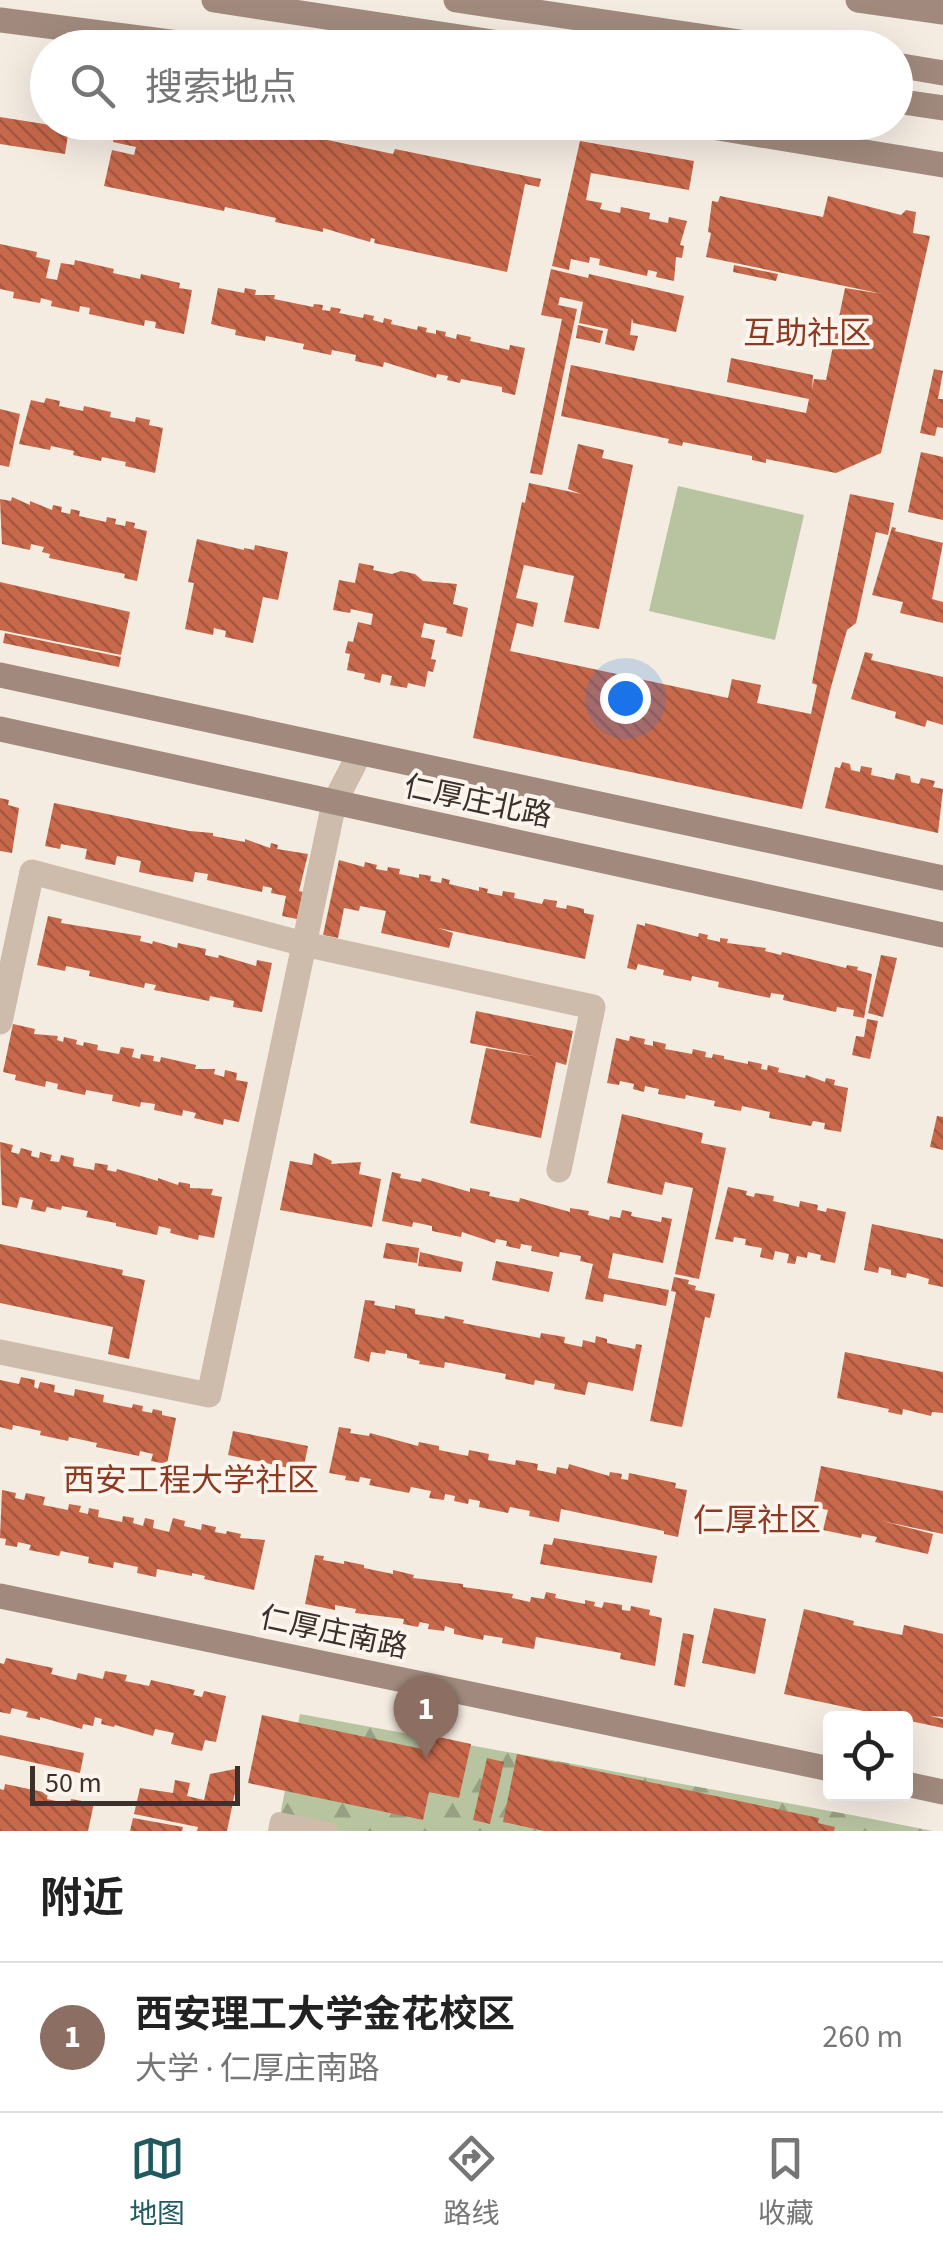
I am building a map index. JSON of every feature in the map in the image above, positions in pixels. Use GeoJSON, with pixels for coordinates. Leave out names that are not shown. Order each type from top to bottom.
{"type":"FeatureCollection","features":[{"type":"Feature","properties":{"kind":"street"},"geometry":{"type":"LineString","coordinates":[[214,0],[413,30]]}},
{"type":"Feature","properties":{"kind":"street"},"geometry":{"type":"LineString","coordinates":[[456,0],[658,30]]}},
{"type":"Feature","properties":{"kind":"street"},"geometry":{"type":"LineString","coordinates":[[858,0],[943,12]]}},
{"type":"Feature","properties":{"kind":"street"},"geometry":{"type":"LineString","coordinates":[[0,20],[78,30]]}},
{"type":"Feature","properties":{"kind":"street"},"geometry":{"type":"LineString","coordinates":[[913,69],[943,73]]}},
{"type":"Feature","properties":{"kind":"street"},"geometry":{"type":"LineString","coordinates":[[913,104],[943,108]]}},
{"type":"Feature","properties":{"kind":"street"},"geometry":{"type":"LineString","coordinates":[[791,140],[943,165]]}},
{"type":"Feature","properties":{"kind":"street","name":"仁厚庄北路"},"geometry":{"type":"LineString","coordinates":[[0,675],[943,878]]}},
{"type":"Feature","properties":{"kind":"street","name":"仁厚庄北路"},"geometry":{"type":"LineString","coordinates":[[0,729],[943,935]]}},
{"type":"Feature","properties":{"kind":"street"},"geometry":{"type":"LineString","coordinates":[[0,1352],[209,1395],[334,803],[360,753]]}},
{"type":"Feature","properties":{"kind":"street"},"geometry":{"type":"LineString","coordinates":[[0,1022],[32,872],[304,944],[592,1007],[559,1170]]}},
{"type":"Feature","properties":{"kind":"street","name":"仁厚庄南路"},"geometry":{"type":"LineString","coordinates":[[0,1596],[823,1768]]}},
{"type":"Feature","properties":{"kind":"street"},"geometry":{"type":"LineString","coordinates":[[913,1786],[943,1792]]}},
{"type":"Feature","properties":{"kind":"lane"},"geometry":{"type":"LineString","coordinates":[[278,1831],[280,1820],[329,1831]]}},
{"type":"Feature","properties":{"kind":"green space"},"geometry":{"type":"Polygon","coordinates":[[[678,486],[804,515],[775,640],[649,611],[678,486]]]}},
{"type":"Feature","properties":{"kind":"green space"},"geometry":{"type":"Polygon","coordinates":[[[300,1714],[857,1816],[933,1831],[277,1831],[300,1714]]]}},
{"type":"Feature","properties":{"kind":"building"},"geometry":{"type":"Polygon","coordinates":[[[0,117],[30,122],[30,140],[67,140],[65,154],[0,144],[0,117]]]}},
{"type":"Feature","properties":{"kind":"building"},"geometry":{"type":"Polygon","coordinates":[[[328,140],[393,154],[395,149],[541,179],[539,187],[525,184],[507,272],[374,243],[371,238],[370,242],[225,207],[224,211],[104,186],[112,150],[134,155],[136,147],[113,142],[328,140]]]}},
{"type":"Feature","properties":{"kind":"building"},"geometry":{"type":"Polygon","coordinates":[[[580,141],[694,161],[689,190],[591,173],[586,200],[602,203],[600,209],[620,213],[621,207],[650,213],[649,219],[668,223],[669,217],[687,221],[680,245],[684,246],[682,258],[676,257],[674,281],[656,277],[657,272],[648,270],[647,276],[599,265],[600,259],[590,257],[589,263],[571,259],[569,270],[552,266],[580,141]]]}},
{"type":"Feature","properties":{"kind":"building"},"geometry":{"type":"Polygon","coordinates":[[[720,196],[823,217],[828,196],[901,215],[906,210],[916,212],[913,233],[930,236],[881,453],[836,473],[766,459],[766,463],[752,460],[752,456],[683,442],[682,446],[668,443],[669,439],[561,416],[571,365],[806,413],[809,399],[727,382],[731,358],[813,375],[812,389],[814,379],[826,380],[845,288],[883,294],[706,257],[712,201],[718,202],[720,196]]]}},
{"type":"Feature","properties":{"kind":"building"},"geometry":{"type":"Polygon","coordinates":[[[0,244],[37,252],[36,257],[50,260],[46,278],[57,280],[61,263],[74,265],[75,260],[140,279],[141,274],[180,283],[179,288],[192,290],[184,334],[155,328],[156,322],[145,320],[144,326],[89,314],[90,308],[80,306],[79,312],[51,306],[52,301],[41,298],[40,303],[13,298],[14,292],[0,289],[0,244]]]}},
{"type":"Feature","properties":{"kind":"building"},"geometry":{"type":"Polygon","coordinates":[[[734,265],[778,274],[776,281],[733,272],[734,265]]]}},
{"type":"Feature","properties":{"kind":"building"},"geometry":{"type":"Polygon","coordinates":[[[551,269],[684,296],[676,332],[633,323],[632,318],[630,335],[638,336],[634,351],[605,344],[608,329],[579,323],[583,302],[560,297],[558,305],[577,309],[542,475],[530,473],[562,319],[541,315],[551,269]]]}},
{"type":"Feature","properties":{"kind":"building"},"geometry":{"type":"Polygon","coordinates":[[[218,288],[244,293],[245,288],[256,290],[255,295],[275,295],[274,299],[313,307],[323,305],[322,310],[330,311],[331,307],[341,309],[339,313],[363,318],[364,314],[374,316],[373,320],[383,323],[384,318],[392,320],[391,324],[417,330],[418,326],[427,328],[426,332],[446,332],[445,336],[456,339],[457,334],[509,350],[510,345],[525,348],[515,395],[502,392],[502,387],[461,379],[460,383],[437,374],[436,378],[384,362],[383,367],[355,361],[356,355],[332,350],[331,355],[266,336],[265,341],[235,335],[236,330],[211,324],[218,288]]]}},
{"type":"Feature","properties":{"kind":"building"},"geometry":{"type":"Polygon","coordinates":[[[578,325],[603,331],[600,343],[576,338],[578,325]]]}},
{"type":"Feature","properties":{"kind":"building"},"geometry":{"type":"Polygon","coordinates":[[[934,369],[943,371],[938,399],[943,399],[943,428],[937,427],[935,436],[920,433],[934,369]]]}},
{"type":"Feature","properties":{"kind":"building"},"geometry":{"type":"Polygon","coordinates":[[[46,398],[60,401],[59,406],[111,412],[110,417],[135,422],[136,417],[150,420],[149,425],[163,428],[155,473],[125,466],[126,462],[102,457],[101,461],[51,446],[50,450],[19,444],[31,400],[44,403],[46,398]]]}},
{"type":"Feature","properties":{"kind":"building"},"geometry":{"type":"Polygon","coordinates":[[[0,409],[20,414],[9,467],[0,465],[0,409]]]}},
{"type":"Feature","properties":{"kind":"building"},"geometry":{"type":"Polygon","coordinates":[[[578,444],[604,450],[602,458],[633,465],[599,629],[564,622],[574,576],[524,565],[516,598],[538,603],[533,627],[517,623],[510,651],[728,698],[732,679],[761,685],[757,703],[811,714],[817,685],[812,683],[850,494],[894,503],[888,535],[876,532],[856,623],[847,630],[802,809],[473,738],[522,502],[525,503],[529,483],[581,494],[568,489],[578,444]]]}},
{"type":"Feature","properties":{"kind":"building"},"geometry":{"type":"Polygon","coordinates":[[[921,452],[943,457],[943,520],[908,512],[921,452]]]}},
{"type":"Feature","properties":{"kind":"building"},"geometry":{"type":"Polygon","coordinates":[[[12,497],[52,510],[53,505],[62,507],[61,512],[70,514],[71,509],[80,511],[79,516],[106,522],[107,517],[116,519],[115,524],[135,523],[134,528],[147,531],[137,581],[124,578],[125,574],[49,558],[50,554],[42,552],[44,547],[31,544],[30,550],[2,544],[0,499],[11,501],[12,497]]]}},
{"type":"Feature","properties":{"kind":"building"},"geometry":{"type":"Polygon","coordinates":[[[892,527],[943,543],[932,599],[943,602],[943,623],[900,613],[903,602],[872,595],[892,527]]]}},
{"type":"Feature","properties":{"kind":"building"},"geometry":{"type":"Polygon","coordinates":[[[197,539],[244,550],[254,550],[255,545],[288,552],[278,600],[263,597],[253,643],[225,637],[226,631],[214,628],[213,635],[185,629],[194,583],[188,582],[197,539]]]}},
{"type":"Feature","properties":{"kind":"building"},"geometry":{"type":"Polygon","coordinates":[[[359,563],[392,574],[415,574],[423,581],[457,584],[453,604],[468,608],[462,637],[446,633],[447,628],[424,623],[421,637],[435,640],[431,659],[436,660],[433,672],[428,671],[425,687],[408,683],[407,688],[390,685],[392,676],[382,674],[380,683],[347,670],[348,641],[353,642],[358,622],[371,625],[373,614],[333,610],[339,580],[355,583],[359,563]]]}},
{"type":"Feature","properties":{"kind":"building"},"geometry":{"type":"Polygon","coordinates":[[[0,582],[130,612],[121,655],[0,630],[0,582]]]}},
{"type":"Feature","properties":{"kind":"building"},"geometry":{"type":"Polygon","coordinates":[[[5,633],[121,657],[119,667],[3,643],[5,633]]]}},
{"type":"Feature","properties":{"kind":"building"},"geometry":{"type":"Polygon","coordinates":[[[865,652],[873,654],[871,660],[943,677],[943,725],[927,720],[925,727],[895,718],[896,712],[851,699],[865,652]]]}},
{"type":"Feature","properties":{"kind":"building"},"geometry":{"type":"Polygon","coordinates":[[[842,762],[850,764],[851,770],[860,772],[861,766],[872,768],[871,775],[894,780],[896,773],[910,776],[911,782],[919,784],[921,778],[935,781],[933,787],[943,789],[938,833],[825,808],[835,767],[840,768],[842,762]]]}},
{"type":"Feature","properties":{"kind":"building"},"geometry":{"type":"Polygon","coordinates":[[[0,798],[19,808],[12,853],[0,851],[0,798]]]}},
{"type":"Feature","properties":{"kind":"building"},"geometry":{"type":"Polygon","coordinates":[[[54,803],[245,839],[270,848],[271,843],[278,845],[277,849],[308,854],[297,919],[282,916],[286,896],[271,893],[272,888],[263,886],[262,892],[207,880],[208,874],[195,872],[193,882],[153,875],[139,872],[141,861],[117,856],[115,865],[85,859],[87,849],[61,844],[60,849],[45,846],[54,803]]]}},
{"type":"Feature","properties":{"kind":"building"},"geometry":{"type":"Polygon","coordinates":[[[339,860],[364,867],[365,862],[387,871],[388,867],[400,869],[399,874],[431,876],[430,881],[441,883],[442,878],[450,880],[449,884],[479,891],[479,887],[488,889],[487,893],[502,896],[503,891],[515,893],[514,898],[542,904],[544,899],[557,901],[556,907],[566,909],[567,905],[584,909],[584,913],[594,915],[585,959],[438,928],[453,933],[449,948],[381,933],[386,911],[360,906],[359,911],[344,908],[338,938],[323,935],[339,860]]]}},
{"type":"Feature","properties":{"kind":"building"},"geometry":{"type":"Polygon","coordinates":[[[48,916],[62,919],[61,923],[141,936],[140,941],[152,944],[153,941],[177,948],[178,943],[206,949],[205,955],[256,966],[257,960],[272,963],[262,1012],[233,1007],[234,1001],[210,996],[209,1001],[154,990],[156,985],[145,983],[144,988],[89,976],[90,971],[37,965],[48,916]]]}},
{"type":"Feature","properties":{"kind":"building"},"geometry":{"type":"Polygon","coordinates":[[[637,924],[698,937],[699,933],[708,935],[707,939],[720,942],[720,938],[728,939],[727,943],[766,948],[765,951],[781,955],[782,952],[846,968],[858,967],[857,970],[872,974],[864,1018],[853,1016],[854,1010],[837,1007],[836,1012],[783,1000],[784,995],[771,993],[770,998],[718,987],[719,982],[663,975],[664,970],[638,964],[636,970],[627,968],[637,924]]]}},
{"type":"Feature","properties":{"kind":"building"},"geometry":{"type":"Polygon","coordinates":[[[881,955],[897,958],[883,1017],[868,1013],[881,955]]]}},
{"type":"Feature","properties":{"kind":"building"},"geometry":{"type":"Polygon","coordinates":[[[476,1011],[573,1031],[566,1065],[556,1062],[541,1138],[470,1123],[486,1048],[538,1057],[470,1043],[476,1011]]]}},
{"type":"Feature","properties":{"kind":"building"},"geometry":{"type":"Polygon","coordinates":[[[867,1019],[878,1021],[870,1059],[852,1055],[856,1036],[864,1037],[867,1019]]]}},
{"type":"Feature","properties":{"kind":"building"},"geometry":{"type":"Polygon","coordinates":[[[13,1024],[35,1029],[34,1034],[58,1036],[57,1040],[63,1042],[64,1037],[83,1046],[84,1042],[98,1045],[97,1050],[119,1054],[121,1047],[134,1049],[132,1057],[140,1059],[141,1054],[154,1056],[153,1061],[160,1062],[161,1057],[196,1065],[195,1069],[215,1069],[214,1074],[224,1077],[225,1070],[237,1073],[236,1080],[248,1082],[239,1122],[224,1119],[223,1125],[194,1118],[196,1113],[183,1110],[182,1116],[154,1110],[155,1104],[141,1102],[140,1107],[112,1101],[113,1095],[86,1090],[85,1095],[57,1089],[58,1084],[46,1081],[45,1087],[15,1080],[16,1075],[3,1072],[13,1024]]]}},
{"type":"Feature","properties":{"kind":"building"},"geometry":{"type":"Polygon","coordinates":[[[630,1036],[645,1039],[644,1044],[653,1046],[653,1041],[666,1044],[665,1049],[692,1054],[693,1049],[706,1052],[705,1057],[712,1058],[713,1054],[762,1064],[761,1069],[767,1070],[768,1065],[779,1068],[778,1072],[825,1082],[826,1078],[835,1080],[834,1085],[848,1088],[841,1132],[824,1129],[825,1123],[813,1121],[811,1126],[769,1118],[770,1112],[742,1106],[741,1111],[686,1095],[685,1099],[658,1094],[659,1089],[645,1086],[644,1092],[633,1089],[634,1084],[607,1083],[616,1038],[629,1041],[630,1036]]]}},
{"type":"Feature","properties":{"kind":"building"},"geometry":{"type":"Polygon","coordinates":[[[622,1114],[703,1133],[701,1143],[726,1148],[699,1279],[675,1274],[693,1188],[665,1182],[662,1195],[607,1183],[622,1114]]]}},
{"type":"Feature","properties":{"kind":"building"},"geometry":{"type":"Polygon","coordinates":[[[937,1116],[943,1117],[943,1150],[930,1147],[937,1116]]]}},
{"type":"Feature","properties":{"kind":"building"},"geometry":{"type":"Polygon","coordinates":[[[0,1142],[13,1145],[11,1152],[19,1154],[21,1148],[39,1158],[40,1152],[52,1155],[50,1161],[59,1162],[61,1155],[74,1158],[73,1166],[94,1170],[95,1163],[108,1165],[107,1170],[190,1184],[190,1188],[213,1189],[211,1195],[222,1197],[214,1238],[199,1235],[198,1240],[159,1226],[157,1235],[86,1217],[88,1211],[62,1206],[61,1210],[47,1207],[45,1212],[31,1209],[33,1200],[20,1197],[17,1208],[2,1205],[0,1142]]]}},
{"type":"Feature","properties":{"kind":"building"},"geometry":{"type":"Polygon","coordinates":[[[314,1153],[332,1161],[331,1164],[361,1162],[359,1174],[381,1179],[372,1227],[280,1210],[290,1161],[312,1165],[314,1153]]]}},
{"type":"Feature","properties":{"kind":"building"},"geometry":{"type":"Polygon","coordinates":[[[392,1172],[401,1174],[400,1178],[421,1182],[422,1178],[519,1202],[520,1198],[570,1212],[570,1208],[589,1211],[588,1215],[609,1220],[610,1216],[620,1218],[622,1210],[632,1212],[631,1216],[661,1222],[662,1217],[672,1219],[663,1263],[613,1253],[608,1278],[669,1290],[666,1306],[604,1294],[603,1302],[585,1299],[593,1264],[580,1261],[581,1256],[560,1252],[559,1257],[531,1251],[532,1246],[521,1244],[520,1249],[506,1246],[507,1241],[496,1239],[495,1243],[462,1232],[461,1237],[413,1222],[412,1227],[382,1221],[392,1172]]]}},
{"type":"Feature","properties":{"kind":"building"},"geometry":{"type":"Polygon","coordinates":[[[728,1187],[747,1191],[746,1195],[754,1197],[755,1193],[774,1196],[773,1201],[799,1207],[800,1201],[818,1205],[817,1210],[846,1212],[835,1263],[808,1252],[807,1258],[797,1256],[795,1264],[787,1263],[789,1254],[775,1251],[773,1260],[760,1257],[762,1248],[745,1245],[746,1239],[715,1239],[728,1187]]]}},
{"type":"Feature","properties":{"kind":"building"},"geometry":{"type":"Polygon","coordinates":[[[872,1224],[943,1239],[943,1287],[907,1273],[906,1278],[879,1267],[878,1273],[864,1270],[872,1224]]]}},
{"type":"Feature","properties":{"kind":"building"},"geometry":{"type":"Polygon","coordinates":[[[386,1243],[419,1248],[417,1263],[383,1258],[386,1243]]]}},
{"type":"Feature","properties":{"kind":"building"},"geometry":{"type":"Polygon","coordinates":[[[0,1244],[123,1270],[122,1275],[145,1280],[129,1359],[108,1354],[113,1327],[0,1303],[0,1244]]]}},
{"type":"Feature","properties":{"kind":"building"},"geometry":{"type":"Polygon","coordinates":[[[420,1252],[463,1262],[461,1272],[418,1266],[420,1252]]]}},
{"type":"Feature","properties":{"kind":"building"},"geometry":{"type":"Polygon","coordinates":[[[496,1261],[553,1272],[549,1292],[492,1280],[496,1261]]]}},
{"type":"Feature","properties":{"kind":"building"},"geometry":{"type":"Polygon","coordinates":[[[674,1277],[689,1280],[695,1290],[715,1294],[710,1318],[705,1317],[682,1427],[650,1421],[676,1292],[671,1291],[674,1277]]]}},
{"type":"Feature","properties":{"kind":"building"},"geometry":{"type":"Polygon","coordinates":[[[365,1300],[395,1309],[395,1305],[415,1309],[415,1314],[444,1319],[445,1316],[540,1338],[541,1333],[565,1337],[564,1343],[582,1347],[583,1340],[595,1343],[596,1336],[607,1339],[607,1343],[635,1349],[636,1344],[642,1345],[633,1391],[588,1382],[585,1395],[554,1389],[555,1384],[535,1380],[534,1385],[505,1379],[506,1374],[445,1362],[444,1368],[419,1364],[420,1361],[407,1358],[407,1354],[386,1350],[385,1354],[371,1352],[369,1362],[354,1358],[365,1300]]]}},
{"type":"Feature","properties":{"kind":"building"},"geometry":{"type":"Polygon","coordinates":[[[845,1352],[943,1372],[943,1413],[932,1412],[931,1416],[903,1409],[902,1415],[837,1398],[845,1352]]]}},
{"type":"Feature","properties":{"kind":"building"},"geometry":{"type":"Polygon","coordinates":[[[21,1377],[35,1380],[34,1387],[38,1389],[40,1382],[55,1385],[54,1392],[74,1396],[75,1389],[104,1395],[103,1402],[132,1408],[133,1404],[143,1406],[142,1411],[152,1413],[153,1409],[176,1418],[167,1464],[151,1461],[153,1454],[140,1451],[139,1456],[69,1437],[68,1441],[40,1435],[41,1431],[13,1425],[12,1430],[0,1427],[0,1380],[19,1384],[21,1377]]]}},
{"type":"Feature","properties":{"kind":"building"},"geometry":{"type":"Polygon","coordinates":[[[339,1427],[351,1429],[350,1433],[370,1433],[418,1446],[419,1442],[468,1456],[469,1450],[489,1454],[488,1460],[538,1464],[537,1470],[556,1474],[557,1467],[568,1469],[569,1464],[609,1476],[610,1472],[622,1474],[621,1479],[628,1480],[629,1473],[676,1483],[675,1488],[687,1490],[678,1537],[561,1509],[559,1522],[529,1516],[530,1511],[510,1507],[508,1513],[479,1507],[480,1501],[454,1501],[455,1496],[445,1494],[444,1500],[429,1498],[431,1491],[411,1487],[409,1493],[369,1485],[371,1479],[345,1480],[346,1476],[329,1473],[339,1427]]]}},
{"type":"Feature","properties":{"kind":"building"},"geometry":{"type":"Polygon","coordinates":[[[233,1431],[308,1446],[303,1471],[228,1455],[233,1431]]]}},
{"type":"Feature","properties":{"kind":"building"},"geometry":{"type":"Polygon","coordinates":[[[821,1466],[943,1491],[943,1534],[882,1521],[933,1534],[928,1554],[875,1542],[877,1537],[862,1534],[861,1538],[823,1530],[828,1510],[813,1507],[821,1466]]]}},
{"type":"Feature","properties":{"kind":"building"},"geometry":{"type":"Polygon","coordinates":[[[2,1490],[16,1493],[15,1498],[24,1500],[26,1493],[45,1497],[43,1505],[68,1510],[69,1504],[81,1506],[79,1512],[88,1514],[89,1508],[99,1510],[98,1517],[122,1522],[123,1516],[134,1518],[133,1523],[143,1526],[145,1518],[154,1520],[153,1528],[169,1532],[173,1518],[185,1521],[184,1526],[201,1530],[202,1524],[216,1527],[215,1532],[265,1540],[254,1590],[192,1573],[157,1569],[156,1577],[137,1573],[138,1567],[114,1562],[113,1568],[88,1563],[89,1557],[29,1550],[31,1545],[18,1542],[17,1547],[5,1545],[6,1539],[0,1538],[2,1490]]]}},
{"type":"Feature","properties":{"kind":"building"},"geometry":{"type":"Polygon","coordinates":[[[554,1538],[657,1556],[652,1583],[540,1564],[544,1544],[552,1545],[554,1538]]]}},
{"type":"Feature","properties":{"kind":"building"},"geometry":{"type":"Polygon","coordinates":[[[315,1555],[393,1574],[393,1570],[414,1575],[413,1578],[513,1594],[512,1598],[530,1602],[531,1597],[544,1599],[546,1592],[556,1594],[555,1598],[595,1602],[594,1606],[602,1608],[604,1602],[622,1605],[622,1610],[630,1611],[631,1606],[650,1610],[649,1615],[662,1618],[655,1666],[620,1659],[621,1653],[536,1637],[534,1649],[502,1643],[503,1638],[484,1635],[483,1640],[454,1634],[454,1629],[445,1626],[444,1631],[428,1629],[429,1624],[420,1622],[418,1627],[403,1624],[404,1619],[355,1613],[356,1609],[335,1605],[335,1610],[305,1604],[315,1555]]]}},
{"type":"Feature","properties":{"kind":"building"},"geometry":{"type":"Polygon","coordinates":[[[714,1608],[766,1619],[755,1674],[702,1663],[714,1608]]]}},
{"type":"Feature","properties":{"kind":"building"},"geometry":{"type":"Polygon","coordinates":[[[804,1609],[902,1635],[904,1625],[943,1634],[943,1717],[930,1716],[943,1719],[943,1728],[913,1722],[913,1711],[864,1711],[784,1694],[804,1609]]]}},
{"type":"Feature","properties":{"kind":"building"},"geometry":{"type":"Polygon","coordinates":[[[683,1633],[694,1635],[685,1687],[674,1685],[683,1633]]]}},
{"type":"Feature","properties":{"kind":"building"},"geometry":{"type":"Polygon","coordinates":[[[6,1658],[53,1668],[51,1674],[76,1680],[78,1673],[103,1679],[105,1671],[127,1675],[125,1681],[149,1686],[151,1680],[195,1690],[193,1695],[202,1697],[204,1691],[226,1696],[216,1742],[205,1740],[202,1751],[171,1744],[174,1733],[155,1729],[153,1736],[101,1724],[102,1719],[95,1717],[93,1726],[83,1724],[82,1729],[26,1717],[28,1712],[12,1708],[10,1714],[0,1712],[0,1663],[4,1664],[6,1658]]]}},
{"type":"Feature","properties":{"kind":"building"},"geometry":{"type":"Polygon","coordinates":[[[262,1715],[422,1749],[425,1734],[471,1744],[459,1798],[429,1792],[423,1820],[248,1783],[262,1715]]]}},
{"type":"Feature","properties":{"kind":"building"},"geometry":{"type":"Polygon","coordinates":[[[0,1735],[84,1753],[80,1773],[0,1755],[0,1735]]]}},
{"type":"Feature","properties":{"kind":"building"},"geometry":{"type":"Polygon","coordinates":[[[517,1754],[819,1818],[818,1823],[835,1827],[834,1831],[544,1831],[503,1822],[517,1754]]]}},
{"type":"Feature","properties":{"kind":"building"},"geometry":{"type":"Polygon","coordinates":[[[487,1758],[504,1762],[490,1824],[473,1820],[487,1758]]]}},
{"type":"Feature","properties":{"kind":"building"},"geometry":{"type":"Polygon","coordinates":[[[240,1768],[227,1831],[197,1831],[198,1827],[134,1814],[140,1788],[173,1793],[175,1780],[190,1783],[187,1796],[204,1800],[210,1774],[240,1768]]]}},
{"type":"Feature","properties":{"kind":"building"},"geometry":{"type":"Polygon","coordinates":[[[5,1784],[48,1793],[47,1799],[70,1804],[71,1799],[94,1803],[88,1831],[0,1831],[0,1789],[4,1790],[5,1784]]]}},
{"type":"Feature","properties":{"kind":"building"},"geometry":{"type":"Polygon","coordinates":[[[133,1818],[183,1827],[182,1831],[130,1831],[133,1818]]]}},
{"type":"Feature","properties":{"kind":"place","name":"西安理工大学金花校区"},"geometry":{"type":"Point","coordinates":[426,1758]}},
{"type":"Feature","properties":{"kind":"district","name":"互助社区"},"geometry":{"type":"Point","coordinates":[807,333]}},
{"type":"Feature","properties":{"kind":"district","name":"西安工程大学社区"},"geometry":{"type":"Point","coordinates":[191,1480]}},
{"type":"Feature","properties":{"kind":"district","name":"仁厚社区"},"geometry":{"type":"Point","coordinates":[757,1520]}}]}
